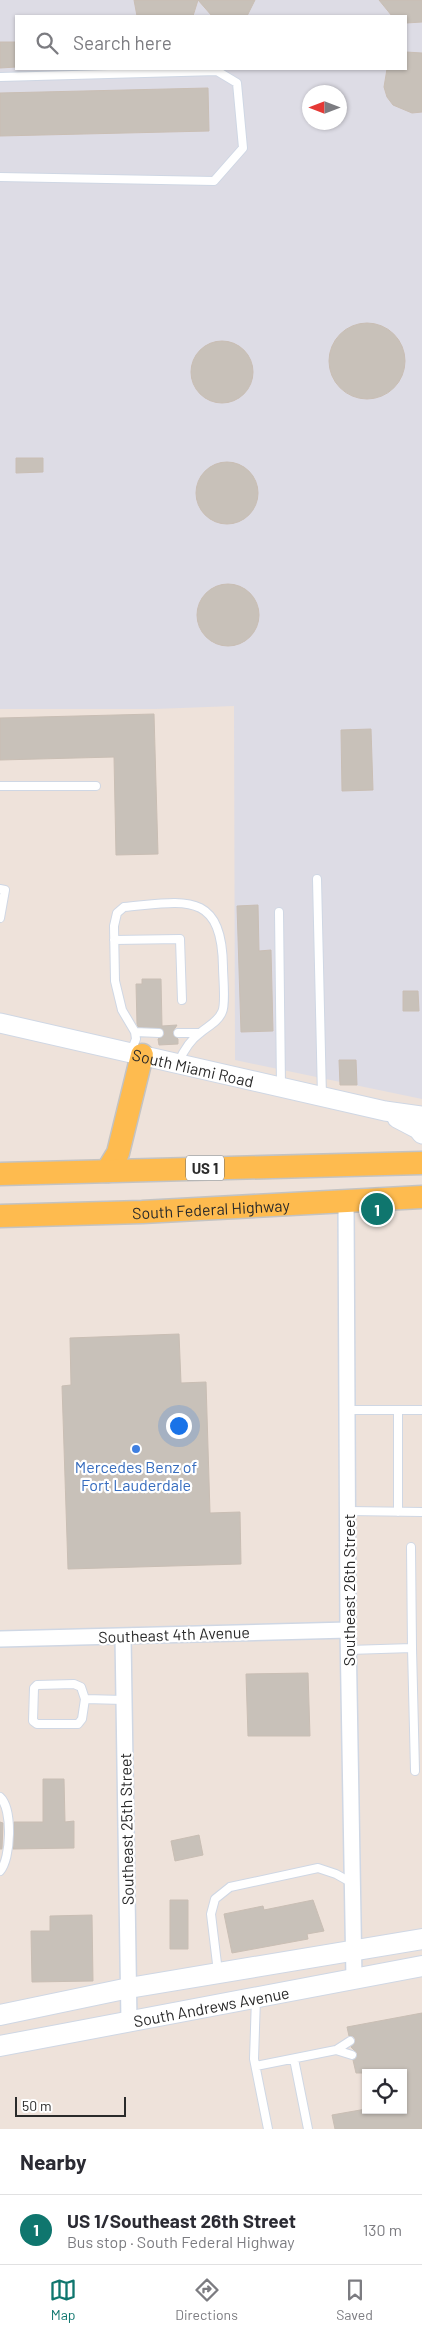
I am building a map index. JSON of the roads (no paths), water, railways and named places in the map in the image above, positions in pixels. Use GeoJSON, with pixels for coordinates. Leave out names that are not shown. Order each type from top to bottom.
{"type":"FeatureCollection","features":[{"type":"Feature","properties":{"kind":"main road"},"geometry":{"type":"LineString","coordinates":[[107,1171],[118,1153],[136,1053]]}},
{"type":"Feature","properties":{"kind":"main road"},"geometry":{"type":"LineString","coordinates":[[346,1200],[357,1188],[419,1160]]}},
{"type":"Feature","properties":{"kind":"main road","name":"US 1"},"geometry":{"type":"LineString","coordinates":[[0,1174],[419,1160]]}},
{"type":"Feature","properties":{"kind":"main road","name":"South Federal Highway"},"geometry":{"type":"LineString","coordinates":[[0,1216],[151,1211],[422,1197]]}},
{"type":"Feature","properties":{"kind":"main road","name":"South Andrews Avenue"},"geometry":{"type":"LineString","coordinates":[[0,2015],[129,1988],[354,1952],[422,1939]]}},
{"type":"Feature","properties":{"kind":"main road","name":"South Andrews Avenue"},"geometry":{"type":"LineString","coordinates":[[0,2046],[422,1966]]}},
{"type":"Feature","properties":{"kind":"street","name":"South Miami Road"},"geometry":{"type":"LineString","coordinates":[[0,1023],[385,1111],[422,1116]]}},
{"type":"Feature","properties":{"kind":"street","name":"South Miami Road"},"geometry":{"type":"LineString","coordinates":[[385,1111],[418,1129],[422,1134]]}},
{"type":"Feature","properties":{"kind":"street","name":"Southeast 26th Street"},"geometry":{"type":"LineString","coordinates":[[346,1200],[348,1630],[354,1979]]}},
{"type":"Feature","properties":{"kind":"street","name":"Southeast 4th Avenue"},"geometry":{"type":"LineString","coordinates":[[0,1639],[348,1630]]}},
{"type":"Feature","properties":{"kind":"street","name":"Southeast 25th Street"},"geometry":{"type":"LineString","coordinates":[[123,1636],[129,2022]]}},
{"type":"Feature","properties":{"kind":"lane"},"geometry":{"type":"LineString","coordinates":[[0,77],[217,71],[237,84],[243,148],[214,180],[0,178]]}},
{"type":"Feature","properties":{"kind":"lane"},"geometry":{"type":"LineString","coordinates":[[0,786],[96,786]]}},
{"type":"Feature","properties":{"kind":"lane"},"geometry":{"type":"LineString","coordinates":[[316,879],[322,1097]]}},
{"type":"Feature","properties":{"kind":"lane"},"geometry":{"type":"LineString","coordinates":[[0,888],[5,890],[0,918]]}},
{"type":"Feature","properties":{"kind":"lane"},"geometry":{"type":"LineString","coordinates":[[136,1053],[135,1032],[122,1010],[115,982],[114,940],[116,913],[124,907],[183,902],[200,906],[212,918],[219,932],[223,952],[223,1011],[216,1020],[198,1033],[178,1063]]}},
{"type":"Feature","properties":{"kind":"lane"},"geometry":{"type":"LineString","coordinates":[[280,912],[281,1087]]}},
{"type":"Feature","properties":{"kind":"lane"},"geometry":{"type":"LineString","coordinates":[[114,940],[180,939],[182,1000]]}},
{"type":"Feature","properties":{"kind":"lane"},"geometry":{"type":"LineString","coordinates":[[135,1032],[159,1033]]}},
{"type":"Feature","properties":{"kind":"lane"},"geometry":{"type":"LineString","coordinates":[[178,1033],[198,1033]]}},
{"type":"Feature","properties":{"kind":"lane"},"geometry":{"type":"LineString","coordinates":[[347,1410],[422,1410]]}},
{"type":"Feature","properties":{"kind":"lane"},"geometry":{"type":"LineString","coordinates":[[398,1410],[398,1512]]}},
{"type":"Feature","properties":{"kind":"lane"},"geometry":{"type":"LineString","coordinates":[[348,1511],[422,1512]]}},
{"type":"Feature","properties":{"kind":"lane"},"geometry":{"type":"LineString","coordinates":[[411,1547],[415,1771]]}},
{"type":"Feature","properties":{"kind":"lane"},"geometry":{"type":"LineString","coordinates":[[349,1650],[412,1648]]}},
{"type":"Feature","properties":{"kind":"lane"},"geometry":{"type":"LineString","coordinates":[[74,1684],[81,1687],[85,1699],[82,1720],[78,1724],[37,1724],[33,1721],[34,1688],[37,1685],[74,1684]]}},
{"type":"Feature","properties":{"kind":"lane"},"geometry":{"type":"LineString","coordinates":[[85,1699],[124,1700]]}},
{"type":"Feature","properties":{"kind":"lane"},"geometry":{"type":"LineString","coordinates":[[0,1797],[7,1808],[8,1820],[7,1856],[0,1871]]}},
{"type":"Feature","properties":{"kind":"lane"},"geometry":{"type":"LineString","coordinates":[[218,1974],[211,1914],[215,1899],[230,1887],[318,1868],[336,1874],[353,1884]]}},
{"type":"Feature","properties":{"kind":"lane"},"geometry":{"type":"LineString","coordinates":[[256,1998],[256,2066],[268,2129]]}},
{"type":"Feature","properties":{"kind":"lane"},"geometry":{"type":"LineString","coordinates":[[256,2066],[336,2050],[350,2040]]}},
{"type":"Feature","properties":{"kind":"lane"},"geometry":{"type":"LineString","coordinates":[[336,2050],[352,2055]]}},
{"type":"Feature","properties":{"kind":"lane"},"geometry":{"type":"LineString","coordinates":[[294,2059],[308,2129]]}},
{"type":"Feature","properties":{"kind":"place","name":"US 1/Southeast 26th Street"},"geometry":{"type":"Point","coordinates":[377,1209]}},
{"type":"Feature","properties":{"kind":"place","name":"Mercedes Benz of Fort Lauderdale"},"geometry":{"type":"Point","coordinates":[136,1449]}}]}
